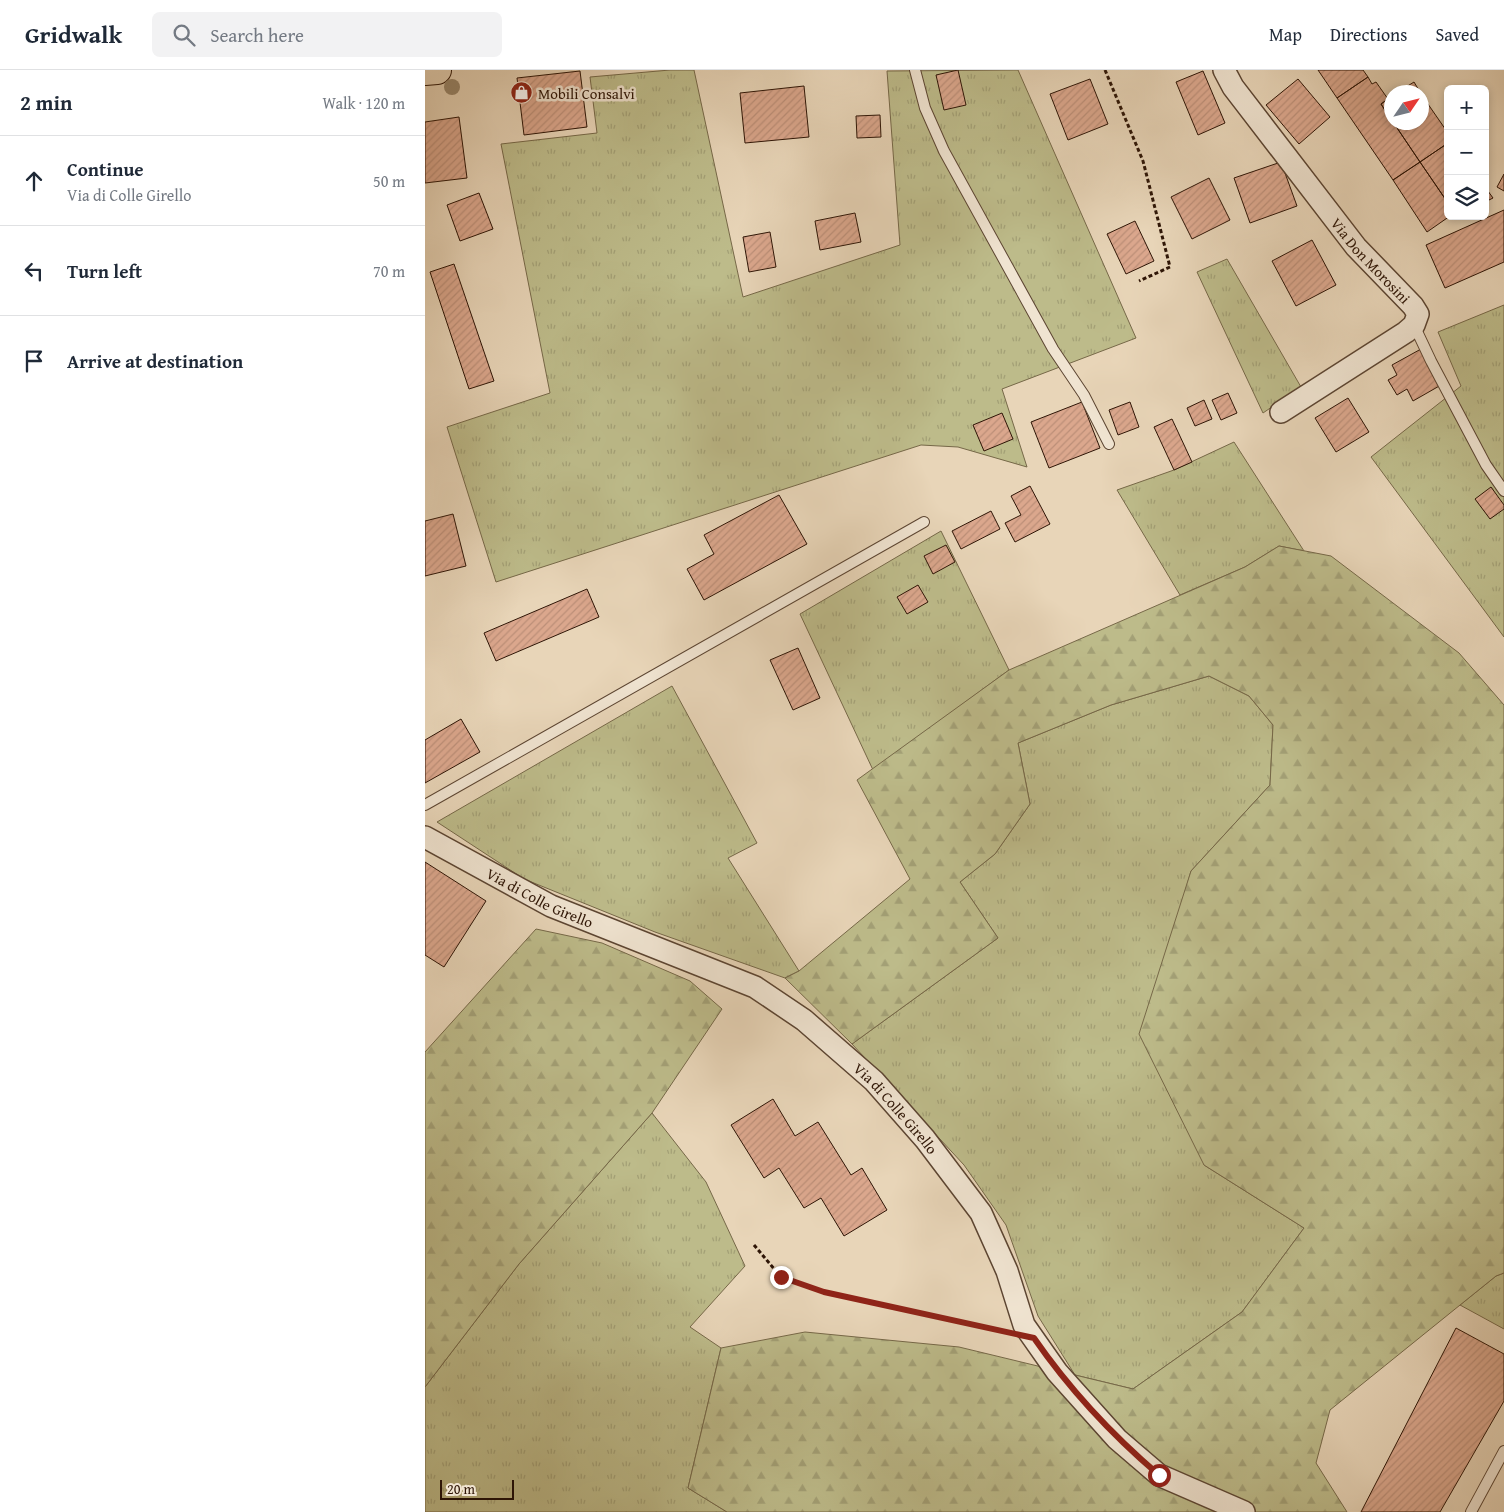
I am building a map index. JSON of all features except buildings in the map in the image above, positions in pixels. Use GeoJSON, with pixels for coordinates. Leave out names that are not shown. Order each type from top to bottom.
{"type":"FeatureCollection","features":[{"type":"Feature","properties":{"kind":"main road"},"geometry":{"type":"LineString","coordinates":[[425,71],[437,70]]}},
{"type":"Feature","properties":{"kind":"street","name":"Via Don Morosini"},"geometry":{"type":"LineString","coordinates":[[1224,70],[1233,87],[1356,247],[1413,306],[1418,314],[1414,325],[1406,332],[1281,412]]}},
{"type":"Feature","properties":{"kind":"street","name":"Via di Colle Girello"},"geometry":{"type":"LineString","coordinates":[[425,837],[551,906],[755,987],[804,1020],[874,1081],[925,1139],[981,1213],[1007,1271],[1024,1325],[1057,1372],[1117,1439],[1159,1475],[1244,1512]]}},
{"type":"Feature","properties":{"kind":"lane"},"geometry":{"type":"LineString","coordinates":[[915,70],[925,108],[944,151],[1053,349],[1084,396],[1109,444]]}},
{"type":"Feature","properties":{"kind":"lane"},"geometry":{"type":"LineString","coordinates":[[1414,325],[1431,361],[1487,465],[1504,491]]}},
{"type":"Feature","properties":{"kind":"lane"},"geometry":{"type":"LineString","coordinates":[[425,805],[924,522]]}},
{"type":"Feature","properties":{"kind":"lane"},"geometry":{"type":"LineString","coordinates":[[1471,1512],[1504,1451]]}},
{"type":"Feature","properties":{"kind":"path"},"geometry":{"type":"LineString","coordinates":[[1105,70],[1143,162],[1170,267],[1139,281]]}},
{"type":"Feature","properties":{"kind":"path"},"geometry":{"type":"LineString","coordinates":[[754,1245],[781,1277],[824,1292],[1034,1338]]}},
{"type":"Feature","properties":{"kind":"green space"},"geometry":{"type":"Polygon","coordinates":[[[670,70],[694,70],[743,297],[900,245],[887,71],[1018,70],[1136,338],[1002,389],[1027,467],[958,447],[921,445],[496,582],[447,427],[550,393],[501,144],[597,133],[590,77],[670,70]]]}},
{"type":"Feature","properties":{"kind":"green space"},"geometry":{"type":"Polygon","coordinates":[[[1227,259],[1301,387],[1263,413],[1197,272],[1227,259]]]}},
{"type":"Feature","properties":{"kind":"green space"},"geometry":{"type":"Polygon","coordinates":[[[1504,305],[1504,637],[1371,457],[1461,386],[1438,332],[1504,305]]]}},
{"type":"Feature","properties":{"kind":"green space"},"geometry":{"type":"Polygon","coordinates":[[[1234,442],[1304,551],[1279,546],[1245,567],[1180,595],[1117,490],[1174,470],[1234,442]]]}},
{"type":"Feature","properties":{"kind":"green space"},"geometry":{"type":"Polygon","coordinates":[[[941,531],[1009,670],[873,770],[800,614],[941,531]]]}},
{"type":"Feature","properties":{"kind":"green space"},"geometry":{"type":"Polygon","coordinates":[[[1279,546],[1331,556],[1459,653],[1504,705],[1504,1273],[1496,1276],[1330,1410],[1316,1463],[1347,1512],[727,1512],[688,1488],[721,1348],[805,1332],[959,1347],[1133,1389],[1242,1312],[1304,1228],[1204,1165],[1139,1034],[1191,871],[1270,785],[1273,725],[1249,696],[1209,676],[1111,705],[1018,743],[1030,804],[995,854],[960,882],[998,938],[852,1044],[785,978],[799,971],[910,879],[857,780],[1009,670],[1245,567],[1279,546]]]}},
{"type":"Feature","properties":{"kind":"green space"},"geometry":{"type":"Polygon","coordinates":[[[1209,676],[1249,696],[1273,725],[1270,785],[1191,871],[1175,926],[1204,1165],[1304,1228],[1242,1312],[1133,1389],[1075,1375],[1038,1316],[1006,1225],[964,1165],[852,1044],[998,938],[960,882],[995,854],[1030,804],[1018,743],[1111,705],[1209,676]]]}},
{"type":"Feature","properties":{"kind":"green space"},"geometry":{"type":"Polygon","coordinates":[[[672,686],[757,843],[728,858],[799,971],[785,978],[655,932],[524,879],[437,822],[672,686]]]}},
{"type":"Feature","properties":{"kind":"green space"},"geometry":{"type":"Polygon","coordinates":[[[536,929],[602,943],[690,981],[722,1009],[652,1113],[519,1264],[425,1387],[425,1052],[536,929]]]}},
{"type":"Feature","properties":{"kind":"green space"},"geometry":{"type":"Polygon","coordinates":[[[652,1113],[706,1182],[745,1266],[690,1327],[721,1348],[688,1488],[727,1512],[425,1512],[425,1387],[519,1264],[652,1113]]]}},
{"type":"Feature","properties":{"kind":"green space"},"geometry":{"type":"Polygon","coordinates":[[[1504,1273],[1504,1329],[1460,1305],[1496,1276],[1504,1273]]]}},
{"type":"Feature","properties":{"kind":"place","name":"Mobili Consalvi"},"geometry":{"type":"Point","coordinates":[522,93]}},
{"type":"Feature","properties":{"kind":"route"},"geometry":{"type":"LineString","coordinates":[[781,1277],[824,1292],[1034,1338],[1057,1372],[1117,1439],[1159,1475]]}}]}
